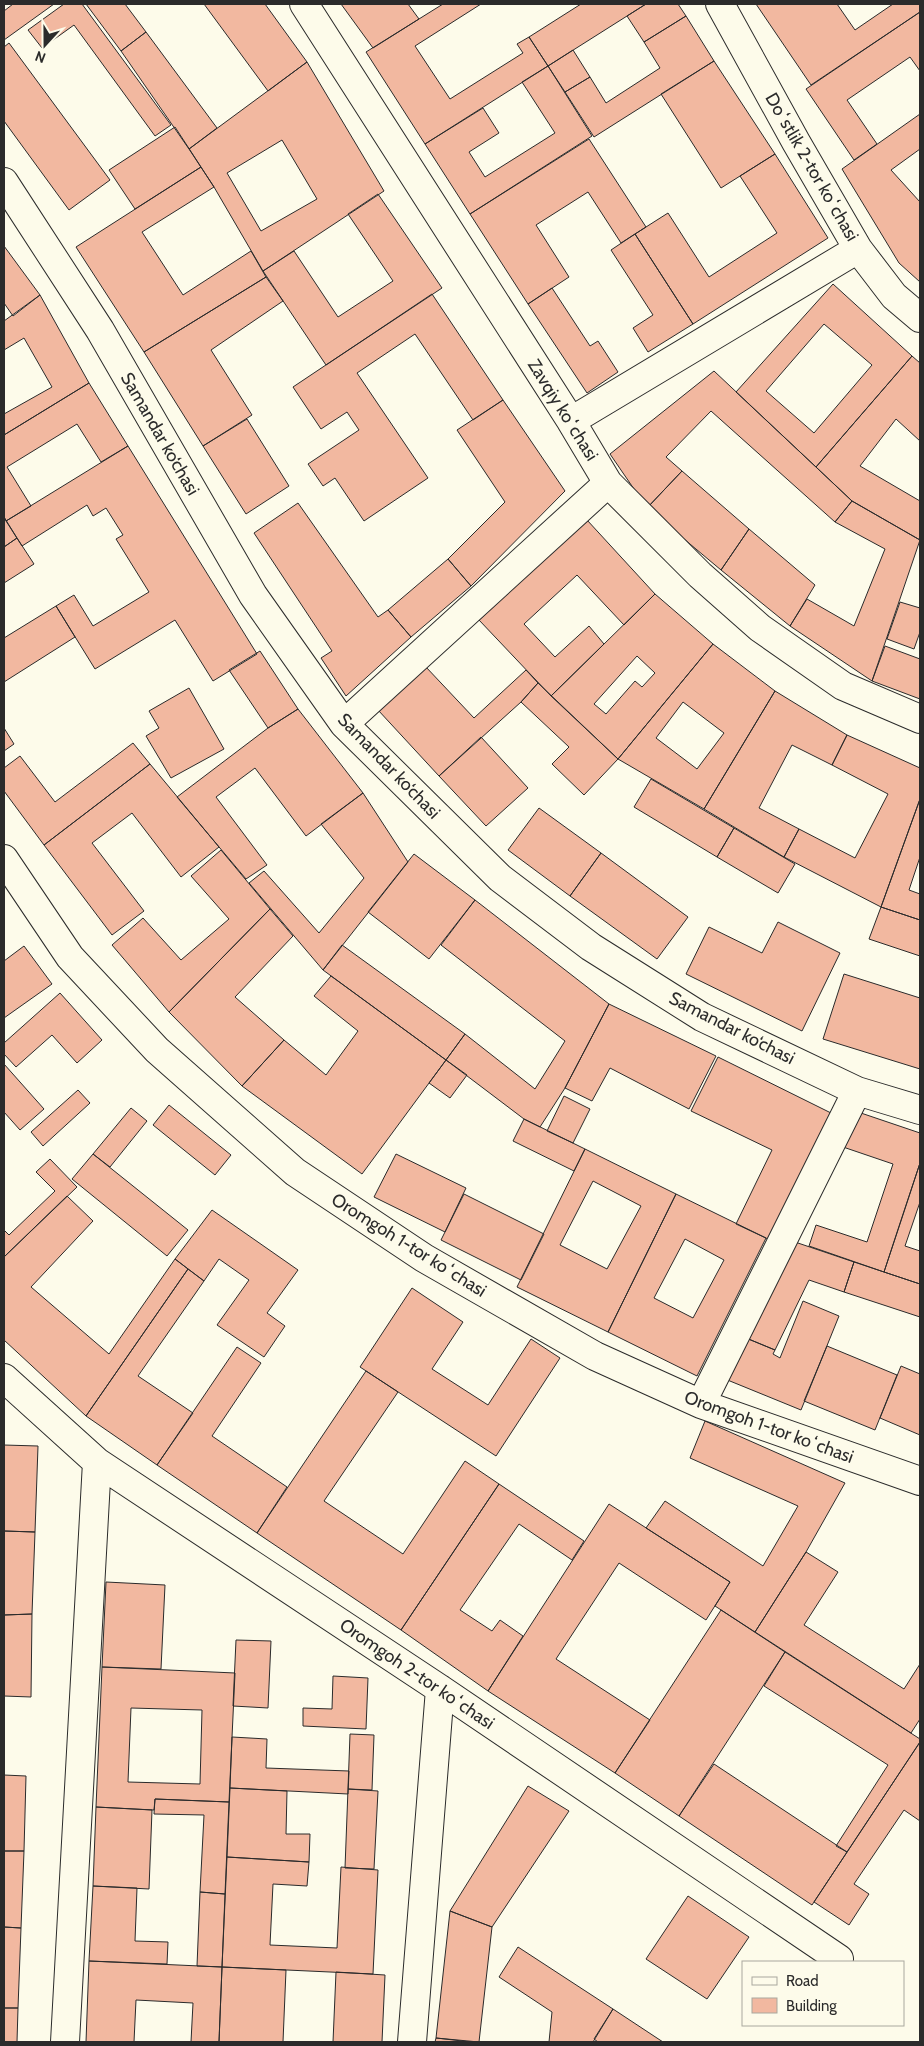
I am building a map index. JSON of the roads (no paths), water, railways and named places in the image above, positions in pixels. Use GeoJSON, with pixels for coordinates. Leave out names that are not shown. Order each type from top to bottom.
{"type":"FeatureCollection","features":[{"type":"Feature","properties":{"kind":"street","name":"Zavqiy koʻchasi"},"geometry":{"type":"LineString","coordinates":[[304,4],[571,421],[608,483],[700,575],[760,628],[843,686],[920,719]]}},
{"type":"Feature","properties":{"kind":"street","name":"Doʻstlik 2-tor koʻchasi"},"geometry":{"type":"LineString","coordinates":[[720,4],[796,142],[858,249],[894,296],[920,318]]}},
{"type":"Feature","properties":{"kind":"street","name":"Samandar ko‘chasi"},"geometry":{"type":"LineString","coordinates":[[4,182],[100,330],[253,595],[344,724],[500,878],[591,947],[702,1017],[857,1091],[920,1110]]}},
{"type":"Feature","properties":{"kind":"street"},"geometry":{"type":"LineString","coordinates":[[571,421],[858,249]]}},
{"type":"Feature","properties":{"kind":"street"},"geometry":{"type":"LineString","coordinates":[[344,724],[608,483]]}},
{"type":"Feature","properties":{"kind":"street","name":"Oromgoh 1-tor koʻchasi"},"geometry":{"type":"LineString","coordinates":[[4,859],[70,957],[83,971],[157,1050],[295,1172],[424,1258],[595,1356],[701,1404],[920,1481]]}},
{"type":"Feature","properties":{"kind":"street"},"geometry":{"type":"LineString","coordinates":[[701,1404],[857,1091]]}},
{"type":"Feature","properties":{"kind":"street","name":"Oromgoh 2-tor koʻchasi"},"geometry":{"type":"LineString","coordinates":[[4,1378],[97,1462],[440,1689],[839,1959]]}},
{"type":"Feature","properties":{"kind":"street"},"geometry":{"type":"LineString","coordinates":[[64,2042],[97,1462]]}},
{"type":"Feature","properties":{"kind":"street"},"geometry":{"type":"LineString","coordinates":[[412,2042],[440,1689]]}}]}
